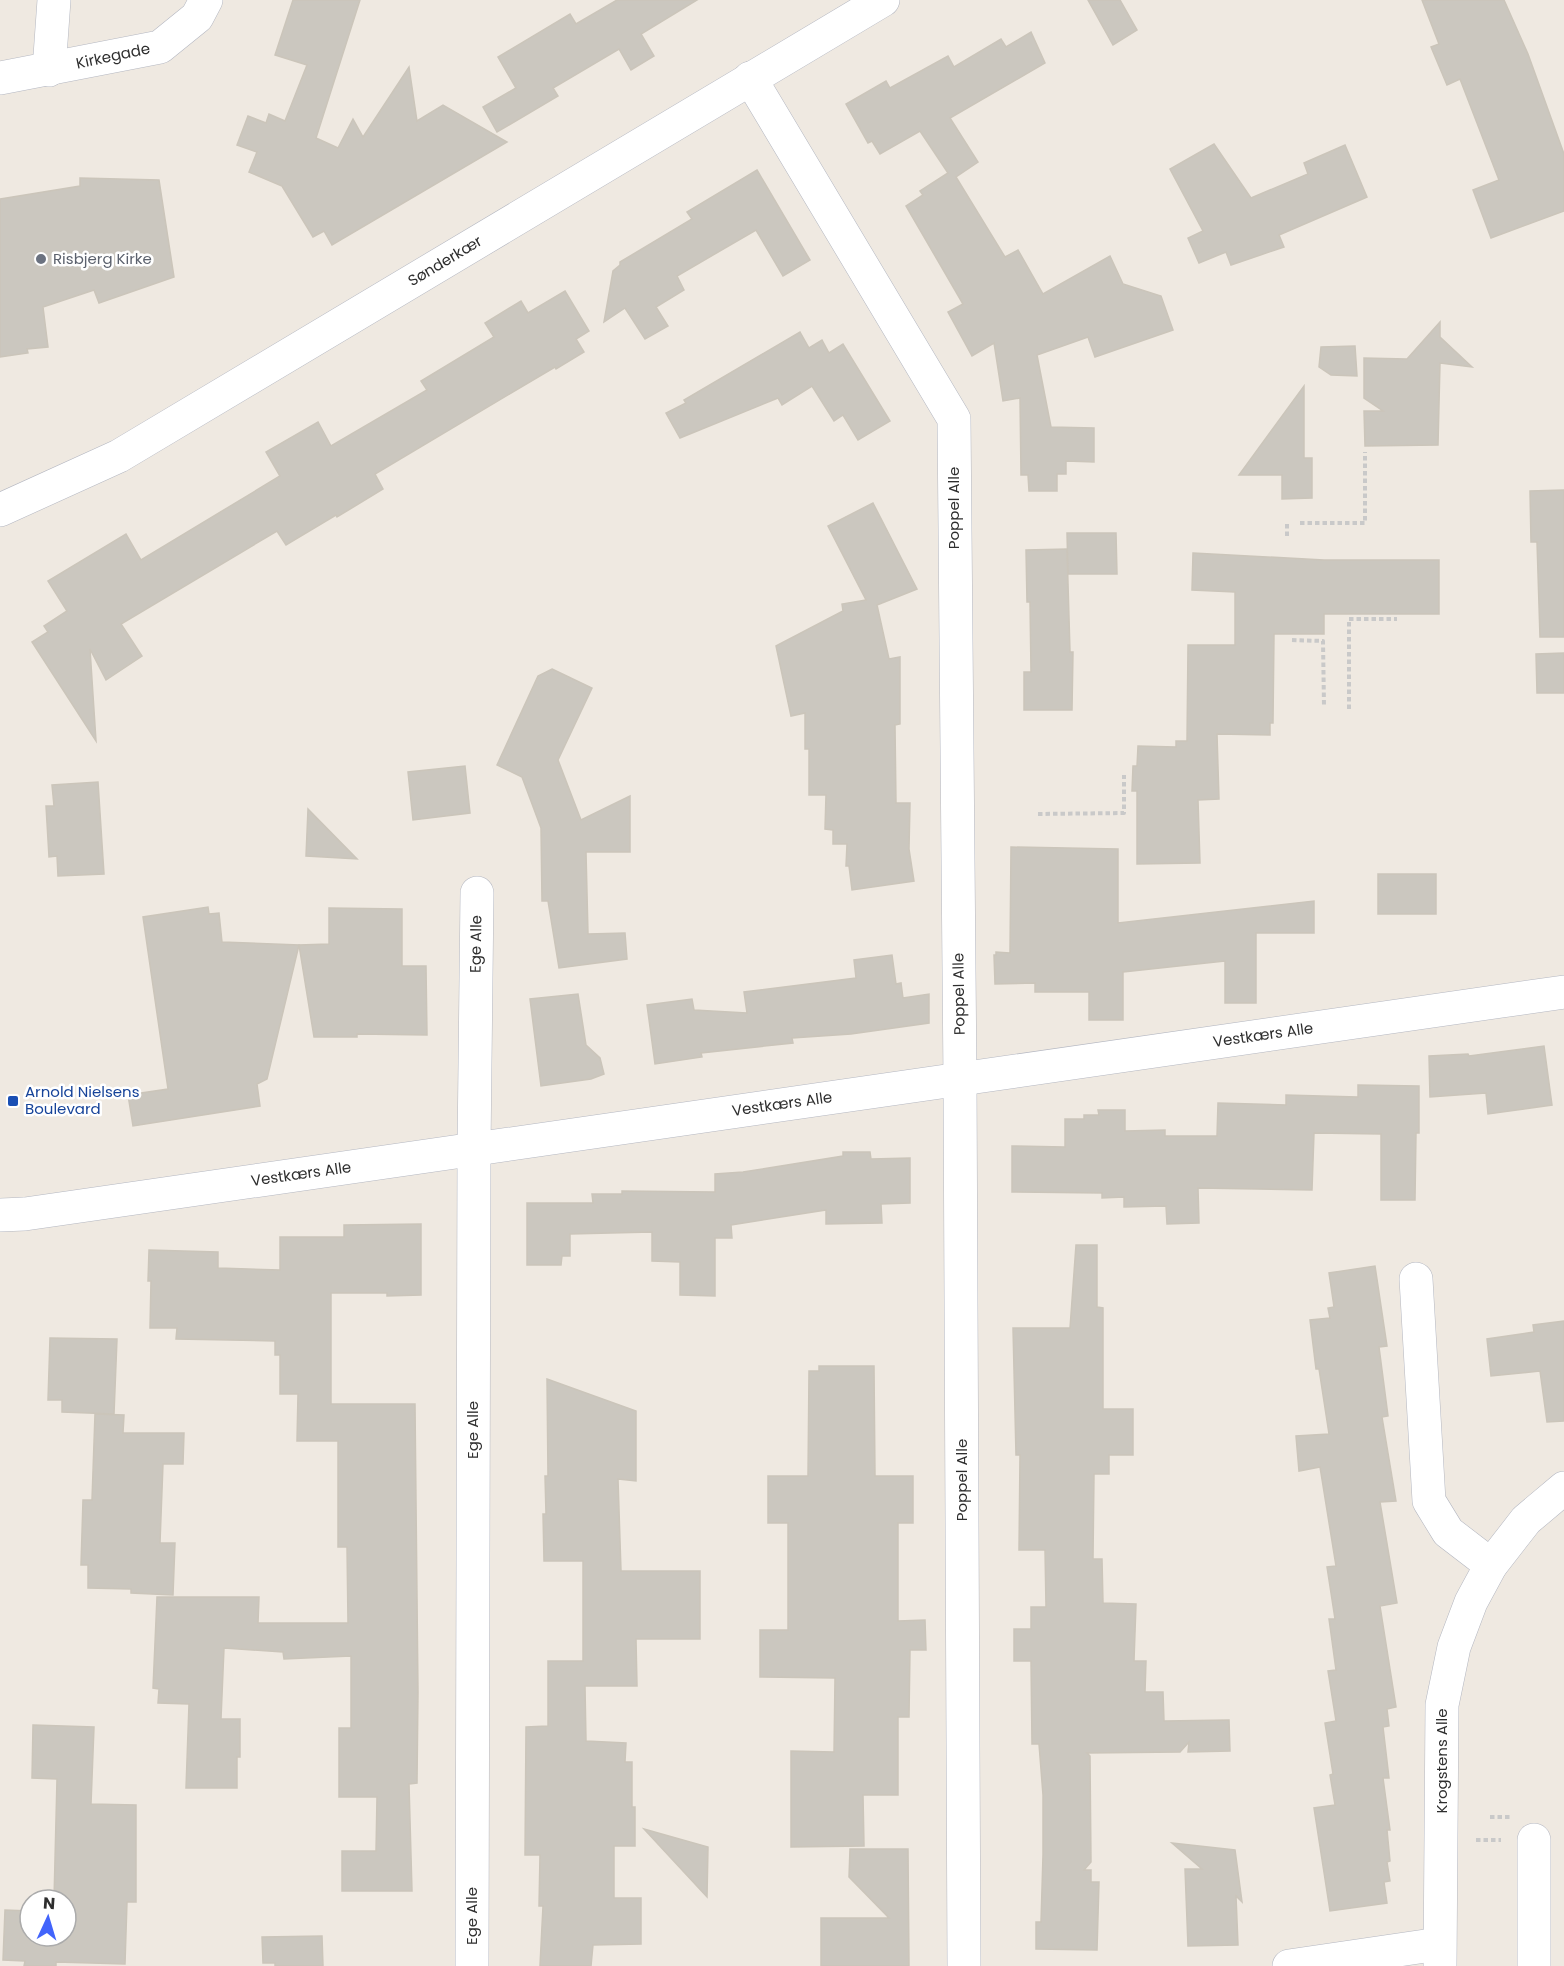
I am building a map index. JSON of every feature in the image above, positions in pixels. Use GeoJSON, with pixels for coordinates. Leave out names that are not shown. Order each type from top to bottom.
{"type":"FeatureCollection","features":[{"type":"Feature","properties":{"kind":"street"},"geometry":{"type":"LineString","coordinates":[[50,70],[54,0]]}},
{"type":"Feature","properties":{"kind":"street","name":"Kirkegade"},"geometry":{"type":"LineString","coordinates":[[0,78],[50,70],[160,46],[197,17],[206,0]]}},
{"type":"Feature","properties":{"kind":"street","name":"Sønderkær"},"geometry":{"type":"LineString","coordinates":[[0,510],[118,456],[883,0]]}},
{"type":"Feature","properties":{"kind":"street","name":"Poppel Alle"},"geometry":{"type":"LineString","coordinates":[[750,78],[954,418],[964,1966]]}},
{"type":"Feature","properties":{"kind":"street","name":"Ege Alle"},"geometry":{"type":"LineString","coordinates":[[472,1966],[474,1149],[477,893]]}},
{"type":"Feature","properties":{"kind":"street","name":"Vestkærs Alle"},"geometry":{"type":"LineString","coordinates":[[0,1215],[25,1214],[1564,992]]}},
{"type":"Feature","properties":{"kind":"street"},"geometry":{"type":"LineString","coordinates":[[1416,1279],[1429,1501],[1448,1532],[1491,1565]]}},
{"type":"Feature","properties":{"kind":"street","name":"Krogstens Alle"},"geometry":{"type":"LineString","coordinates":[[1440,1955],[1442,1705],[1454,1647],[1471,1602],[1491,1565],[1526,1520],[1564,1488]]}},
{"type":"Feature","properties":{"kind":"street"},"geometry":{"type":"LineString","coordinates":[[1534,1840],[1534,1966]]}},
{"type":"Feature","properties":{"kind":"street"},"geometry":{"type":"LineString","coordinates":[[1289,1966],[1440,1955]]}},
{"type":"Feature","properties":{"kind":"path"},"geometry":{"type":"LineString","coordinates":[[1300,523],[1365,523],[1365,452]]}},
{"type":"Feature","properties":{"kind":"path"},"geometry":{"type":"LineString","coordinates":[[1287,536],[1287,523],[1289,523]]}},
{"type":"Feature","properties":{"kind":"path"},"geometry":{"type":"LineString","coordinates":[[1349,709],[1349,619],[1397,620]]}},
{"type":"Feature","properties":{"kind":"path"},"geometry":{"type":"LineString","coordinates":[[1292,640],[1323,641],[1324,706]]}},
{"type":"Feature","properties":{"kind":"path"},"geometry":{"type":"LineString","coordinates":[[1038,814],[1124,813],[1124,776]]}},
{"type":"Feature","properties":{"kind":"building"},"geometry":{"type":"Polygon","coordinates":[[[293,0],[360,0],[316,138],[338,148],[353,119],[363,137],[409,67],[417,121],[443,105],[507,142],[332,245],[324,231],[313,237],[282,186],[249,172],[257,152],[237,145],[248,116],[266,123],[269,114],[285,121],[307,65],[275,55],[293,0]]]}},
{"type":"Feature","properties":{"kind":"building"},"geometry":{"type":"Polygon","coordinates":[[[617,0],[697,0],[641,34],[654,56],[631,70],[619,49],[553,88],[558,96],[497,132],[483,107],[516,88],[498,57],[570,14],[576,24],[617,0]]]}},
{"type":"Feature","properties":{"kind":"building"},"geometry":{"type":"Polygon","coordinates":[[[1088,0],[1120,0],[1137,30],[1113,45],[1088,0]]]}},
{"type":"Feature","properties":{"kind":"building"},"geometry":{"type":"Polygon","coordinates":[[[1422,0],[1504,0],[1528,54],[1564,154],[1564,211],[1491,238],[1473,190],[1499,180],[1460,79],[1447,85],[1431,47],[1439,44],[1422,0]]]}},
{"type":"Feature","properties":{"kind":"building"},"geometry":{"type":"Polygon","coordinates":[[[1031,32],[1045,63],[950,118],[978,162],[956,177],[1005,257],[1018,250],[1043,294],[1110,256],[1123,284],[1161,296],[1173,330],[1095,357],[1088,337],[1037,355],[1051,427],[1094,428],[1094,462],[1066,461],[1066,474],[1057,474],[1057,491],[1029,491],[1028,475],[1021,475],[1020,398],[1003,401],[994,343],[972,356],[948,312],[963,304],[906,206],[923,195],[920,191],[948,173],[920,131],[880,154],[872,141],[868,143],[846,104],[886,81],[890,88],[948,56],[954,67],[1001,39],[1006,47],[1031,32]]]}},
{"type":"Feature","properties":{"kind":"building"},"geometry":{"type":"Polygon","coordinates":[[[1214,144],[1251,198],[1308,174],[1304,163],[1345,145],[1367,197],[1279,235],[1284,247],[1231,265],[1226,252],[1199,263],[1188,238],[1203,231],[1170,169],[1214,144]]]}},
{"type":"Feature","properties":{"kind":"building"},"geometry":{"type":"Polygon","coordinates":[[[757,170],[810,260],[783,276],[756,230],[677,276],[684,290],[656,307],[668,326],[645,339],[625,308],[604,322],[613,271],[620,265],[620,262],[692,219],[687,212],[757,170]]]}},
{"type":"Feature","properties":{"kind":"building","name":"Risbjerg Kirke"},"geometry":{"type":"Polygon","coordinates":[[[80,178],[159,180],[174,277],[99,303],[94,290],[43,307],[48,347],[27,349],[28,353],[0,357],[0,199],[80,186],[80,178]]]}},
{"type":"Feature","properties":{"kind":"building"},"geometry":{"type":"Polygon","coordinates":[[[565,291],[589,331],[576,339],[584,352],[375,474],[383,489],[337,517],[336,515],[286,545],[277,531],[121,624],[142,656],[106,680],[90,649],[96,741],[32,642],[48,632],[44,626],[67,611],[48,581],[126,534],[141,560],[280,476],[266,452],[318,422],[331,446],[427,390],[421,381],[494,337],[485,323],[521,301],[528,313],[565,291]]]}},
{"type":"Feature","properties":{"kind":"building"},"geometry":{"type":"Polygon","coordinates":[[[1440,322],[1440,337],[1472,367],[1440,363],[1438,445],[1365,446],[1364,411],[1383,411],[1364,398],[1364,358],[1407,359],[1440,322]]]}},
{"type":"Feature","properties":{"kind":"building"},"geometry":{"type":"Polygon","coordinates":[[[800,332],[809,348],[822,340],[829,353],[843,344],[890,421],[858,440],[843,415],[834,421],[812,386],[782,405],[778,398],[680,438],[666,413],[686,403],[684,400],[800,332]]]}},
{"type":"Feature","properties":{"kind":"building"},"geometry":{"type":"Polygon","coordinates":[[[1355,346],[1357,376],[1331,375],[1319,367],[1321,347],[1355,346]]]}},
{"type":"Feature","properties":{"kind":"building"},"geometry":{"type":"Polygon","coordinates":[[[1304,386],[1304,458],[1312,458],[1312,498],[1282,499],[1282,475],[1239,475],[1304,386]]]}},
{"type":"Feature","properties":{"kind":"building"},"geometry":{"type":"Polygon","coordinates":[[[1564,490],[1564,637],[1540,637],[1537,542],[1531,542],[1530,491],[1564,490]]]}},
{"type":"Feature","properties":{"kind":"building"},"geometry":{"type":"Polygon","coordinates":[[[873,503],[917,589],[877,605],[889,659],[900,657],[900,724],[895,725],[896,803],[910,803],[909,849],[914,881],[852,890],[849,866],[846,866],[847,844],[833,844],[833,830],[825,829],[826,795],[809,795],[809,749],[805,749],[805,713],[791,716],[776,646],[843,611],[842,604],[866,600],[828,526],[873,503]]]}},
{"type":"Feature","properties":{"kind":"building"},"geometry":{"type":"Polygon","coordinates":[[[1067,533],[1116,533],[1117,574],[1068,574],[1067,533]]]}},
{"type":"Feature","properties":{"kind":"building"},"geometry":{"type":"Polygon","coordinates":[[[1067,549],[1070,652],[1073,652],[1072,710],[1024,710],[1024,672],[1031,672],[1030,602],[1027,602],[1026,550],[1067,549]]]}},
{"type":"Feature","properties":{"kind":"building"},"geometry":{"type":"Polygon","coordinates":[[[1193,553],[1324,560],[1439,560],[1439,614],[1324,614],[1324,634],[1274,634],[1273,723],[1270,723],[1270,735],[1217,734],[1219,799],[1198,800],[1200,863],[1137,864],[1137,791],[1132,791],[1133,766],[1137,766],[1138,746],[1176,747],[1176,741],[1187,741],[1188,645],[1235,645],[1235,592],[1192,590],[1193,553]]]}},
{"type":"Feature","properties":{"kind":"building"},"geometry":{"type":"Polygon","coordinates":[[[1564,653],[1564,693],[1537,693],[1536,654],[1564,653]]]}},
{"type":"Feature","properties":{"kind":"building"},"geometry":{"type":"Polygon","coordinates":[[[552,669],[592,688],[558,760],[581,820],[630,796],[630,852],[586,852],[588,934],[625,933],[627,959],[559,968],[548,901],[542,901],[541,828],[522,777],[497,765],[538,676],[552,669]]]}},
{"type":"Feature","properties":{"kind":"building"},"geometry":{"type":"Polygon","coordinates":[[[465,766],[470,813],[413,820],[408,772],[465,766]]]}},
{"type":"Feature","properties":{"kind":"building"},"geometry":{"type":"Polygon","coordinates":[[[98,782],[104,874],[58,876],[57,856],[49,857],[46,806],[54,806],[52,785],[98,782]]]}},
{"type":"Feature","properties":{"kind":"building"},"geometry":{"type":"Polygon","coordinates":[[[308,809],[357,859],[306,856],[308,809]]]}},
{"type":"Feature","properties":{"kind":"building"},"geometry":{"type":"Polygon","coordinates":[[[1011,847],[1118,849],[1118,923],[1314,901],[1314,933],[1256,933],[1256,1003],[1225,1003],[1225,961],[1123,972],[1123,1020],[1089,1020],[1089,992],[1035,992],[1035,983],[995,984],[994,955],[996,952],[1010,953],[1011,847]]]}},
{"type":"Feature","properties":{"kind":"building"},"geometry":{"type":"Polygon","coordinates":[[[1378,874],[1436,874],[1436,914],[1378,914],[1378,874]]]}},
{"type":"Feature","properties":{"kind":"building"},"geometry":{"type":"Polygon","coordinates":[[[208,907],[209,914],[219,913],[222,942],[299,945],[267,1079],[257,1084],[260,1106],[133,1126],[128,1095],[168,1089],[143,917],[208,907]]]}},
{"type":"Feature","properties":{"kind":"building"},"geometry":{"type":"Polygon","coordinates":[[[329,908],[402,909],[402,966],[426,966],[427,1035],[357,1034],[357,1037],[314,1037],[299,945],[329,944],[329,908]]]}},
{"type":"Feature","properties":{"kind":"building"},"geometry":{"type":"Polygon","coordinates":[[[892,955],[896,984],[901,983],[903,998],[929,994],[929,1023],[851,1034],[792,1038],[793,1043],[701,1053],[702,1057],[655,1064],[647,1005],[692,999],[694,1010],[747,1013],[744,992],[856,978],[854,960],[892,955]]]}},
{"type":"Feature","properties":{"kind":"building"},"geometry":{"type":"Polygon","coordinates":[[[578,994],[586,1045],[600,1058],[604,1074],[591,1079],[541,1086],[530,999],[578,994]]]}},
{"type":"Feature","properties":{"kind":"building"},"geometry":{"type":"Polygon","coordinates":[[[1544,1046],[1552,1105],[1488,1114],[1486,1093],[1430,1097],[1429,1056],[1468,1054],[1469,1056],[1544,1046]]]}},
{"type":"Feature","properties":{"kind":"building"},"geometry":{"type":"Polygon","coordinates":[[[1358,1085],[1419,1086],[1415,1200],[1381,1200],[1381,1134],[1314,1133],[1312,1190],[1198,1188],[1199,1223],[1167,1224],[1166,1206],[1124,1207],[1124,1197],[1102,1198],[1102,1193],[1012,1192],[1012,1146],[1065,1147],[1065,1119],[1084,1119],[1084,1115],[1099,1115],[1098,1110],[1125,1110],[1125,1131],[1165,1130],[1165,1136],[1217,1136],[1218,1103],[1286,1105],[1286,1095],[1358,1097],[1358,1085]]]}},
{"type":"Feature","properties":{"kind":"building"},"geometry":{"type":"Polygon","coordinates":[[[843,1152],[870,1152],[871,1159],[910,1158],[910,1203],[881,1204],[882,1223],[826,1224],[826,1210],[731,1225],[732,1238],[715,1238],[715,1296],[680,1295],[680,1262],[652,1261],[652,1232],[570,1234],[570,1256],[562,1256],[561,1265],[527,1265],[527,1203],[593,1203],[592,1194],[622,1194],[622,1191],[715,1192],[715,1174],[743,1172],[843,1156],[843,1152]]]}},
{"type":"Feature","properties":{"kind":"building"},"geometry":{"type":"Polygon","coordinates":[[[421,1224],[421,1295],[331,1293],[331,1404],[415,1404],[418,1692],[417,1783],[409,1784],[412,1891],[342,1891],[342,1851],[376,1851],[377,1797],[339,1797],[339,1728],[351,1728],[351,1656],[284,1659],[283,1652],[224,1648],[221,1719],[240,1719],[237,1788],[186,1788],[189,1704],[158,1703],[159,1689],[153,1688],[157,1597],[259,1597],[258,1623],[348,1623],[347,1547],[338,1547],[338,1441],[297,1441],[298,1394],[280,1394],[280,1355],[275,1355],[275,1341],[176,1339],[177,1328],[150,1328],[149,1250],[218,1252],[218,1268],[280,1270],[280,1237],[344,1237],[344,1225],[421,1224]]]}},
{"type":"Feature","properties":{"kind":"building"},"geometry":{"type":"Polygon","coordinates":[[[1076,1245],[1097,1245],[1097,1307],[1103,1308],[1103,1409],[1133,1409],[1133,1455],[1109,1455],[1109,1474],[1094,1474],[1093,1559],[1102,1559],[1103,1603],[1136,1604],[1134,1661],[1146,1661],[1145,1692],[1163,1692],[1164,1721],[1229,1720],[1230,1751],[1188,1752],[1189,1742],[1180,1752],[1087,1753],[1090,1756],[1091,1862],[1084,1870],[1091,1870],[1091,1882],[1099,1882],[1097,1950],[1036,1949],[1036,1922],[1041,1922],[1043,1795],[1039,1744],[1032,1744],[1031,1661],[1014,1661],[1014,1629],[1031,1629],[1031,1607],[1046,1607],[1045,1550],[1019,1550],[1020,1455],[1016,1455],[1013,1328],[1070,1328],[1076,1245]]]}},
{"type":"Feature","properties":{"kind":"building"},"geometry":{"type":"Polygon","coordinates":[[[1375,1266],[1387,1346],[1379,1347],[1388,1416],[1382,1417],[1396,1501],[1380,1502],[1397,1603],[1380,1606],[1396,1707],[1387,1709],[1389,1726],[1383,1727],[1389,1778],[1383,1778],[1390,1830],[1387,1830],[1390,1861],[1387,1862],[1390,1881],[1384,1882],[1387,1903],[1330,1911],[1314,1808],[1335,1805],[1325,1723],[1336,1721],[1328,1671],[1336,1670],[1329,1619],[1335,1619],[1327,1567],[1336,1566],[1320,1467],[1299,1471],[1296,1436],[1329,1434],[1319,1369],[1316,1369],[1310,1320],[1330,1318],[1328,1308],[1334,1307],[1329,1273],[1375,1266]]]}},
{"type":"Feature","properties":{"kind":"building"},"geometry":{"type":"Polygon","coordinates":[[[1564,1321],[1564,1421],[1547,1422],[1540,1371],[1491,1376],[1487,1339],[1534,1332],[1533,1325],[1564,1321]]]}},
{"type":"Feature","properties":{"kind":"building"},"geometry":{"type":"Polygon","coordinates":[[[50,1338],[117,1339],[114,1414],[62,1412],[62,1400],[48,1400],[50,1338]]]}},
{"type":"Feature","properties":{"kind":"building"},"geometry":{"type":"Polygon","coordinates":[[[819,1366],[874,1366],[875,1476],[913,1476],[913,1523],[898,1523],[898,1621],[925,1620],[926,1650],[910,1650],[909,1717],[898,1717],[898,1795],[863,1795],[864,1846],[791,1847],[791,1751],[834,1752],[835,1678],[760,1677],[760,1630],[788,1630],[788,1523],[768,1523],[768,1476],[808,1476],[809,1371],[819,1371],[819,1366]]]}},
{"type":"Feature","properties":{"kind":"building"},"geometry":{"type":"Polygon","coordinates":[[[547,1379],[636,1411],[636,1481],[618,1479],[621,1571],[700,1571],[700,1639],[636,1639],[637,1686],[585,1686],[586,1741],[626,1743],[625,1762],[632,1762],[635,1846],[614,1846],[614,1898],[641,1898],[641,1944],[593,1945],[591,1966],[540,1966],[543,1906],[539,1906],[540,1855],[525,1855],[526,1727],[548,1726],[548,1661],[583,1661],[583,1561],[544,1561],[543,1514],[546,1514],[545,1476],[548,1476],[547,1379]]]}},
{"type":"Feature","properties":{"kind":"building"},"geometry":{"type":"Polygon","coordinates":[[[95,1414],[124,1415],[123,1433],[184,1433],[183,1464],[163,1464],[160,1543],[175,1543],[173,1595],[131,1593],[131,1589],[88,1588],[88,1565],[81,1565],[83,1500],[92,1500],[95,1414]]]}},
{"type":"Feature","properties":{"kind":"building"},"geometry":{"type":"Polygon","coordinates":[[[33,1725],[94,1727],[91,1804],[136,1805],[136,1902],[127,1902],[125,1964],[56,1962],[56,1966],[24,1966],[25,1961],[3,1960],[5,1910],[18,1911],[18,1948],[78,1948],[78,1888],[54,1888],[57,1779],[32,1778],[33,1725]]]}},
{"type":"Feature","properties":{"kind":"building"},"geometry":{"type":"Polygon","coordinates":[[[644,1829],[708,1847],[707,1897],[644,1829]]]}},
{"type":"Feature","properties":{"kind":"building"},"geometry":{"type":"Polygon","coordinates":[[[1172,1843],[1235,1850],[1242,1902],[1236,1896],[1238,1945],[1188,1946],[1185,1869],[1202,1869],[1172,1843]]]}},
{"type":"Feature","properties":{"kind":"building"},"geometry":{"type":"Polygon","coordinates":[[[850,1849],[908,1849],[909,1966],[821,1966],[821,1918],[889,1918],[849,1877],[850,1849]]]}},
{"type":"Feature","properties":{"kind":"building"},"geometry":{"type":"Polygon","coordinates":[[[322,1936],[323,1966],[275,1966],[275,1963],[263,1963],[262,1937],[322,1936]]]}},
{"type":"Feature","properties":{"kind":"place","name":"Risbjerg Kirke"},"geometry":{"type":"Point","coordinates":[41,259]}},
{"type":"Feature","properties":{"kind":"place","name":"Arnold Nielsens Boulevard"},"geometry":{"type":"Point","coordinates":[13,1101]}}]}
